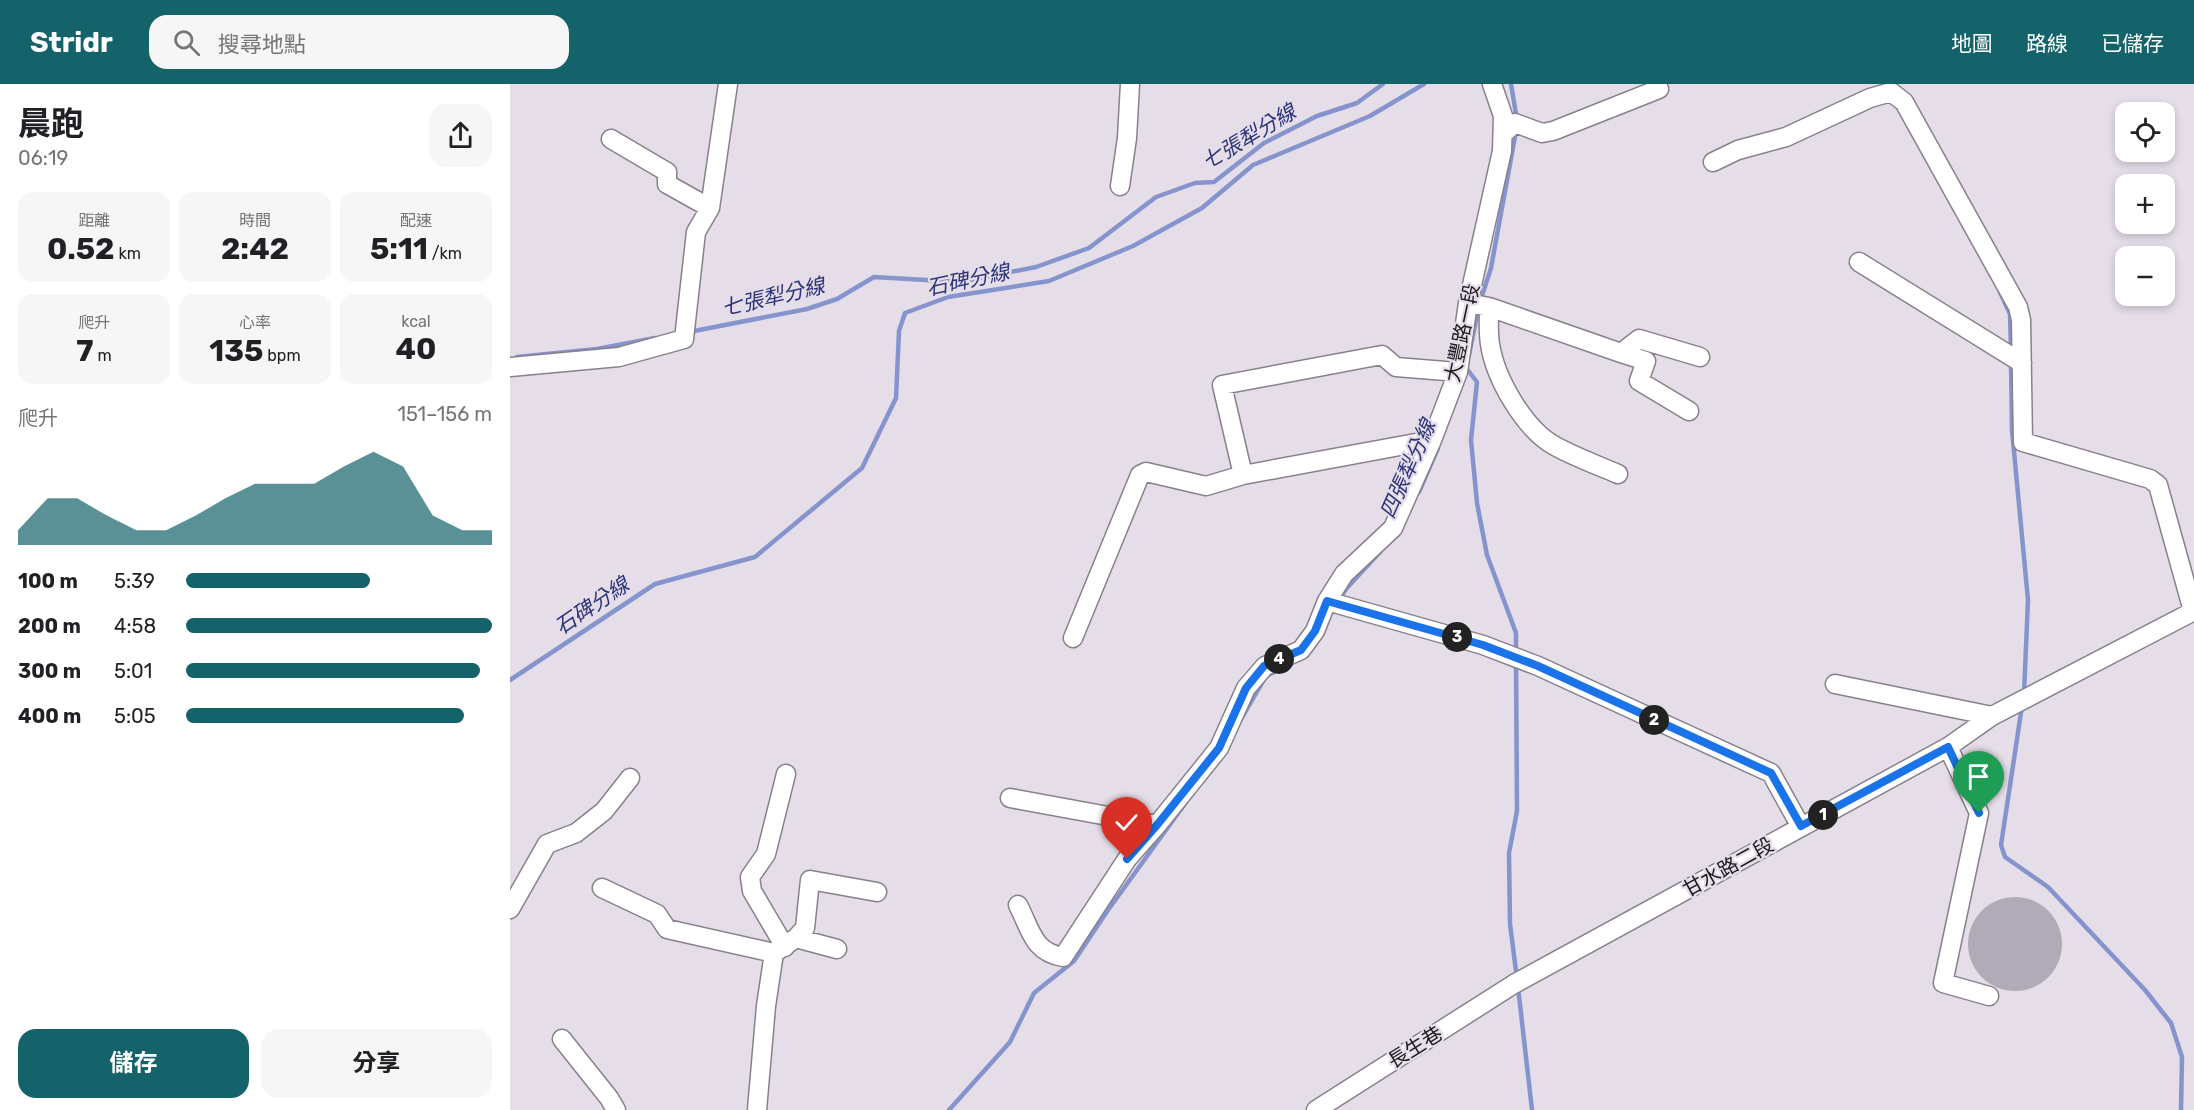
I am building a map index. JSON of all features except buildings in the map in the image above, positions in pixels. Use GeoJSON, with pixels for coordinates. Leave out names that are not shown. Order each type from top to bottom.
{"type":"FeatureCollection","features":[{"type":"Feature","properties":{"kind":"street"},"geometry":{"type":"LineString","coordinates":[[510,367],[619,357],[684,339],[696,232],[710,208],[728,84]]}},
{"type":"Feature","properties":{"kind":"street"},"geometry":{"type":"LineString","coordinates":[[1120,186],[1127,138],[1130,84]]}},
{"type":"Feature","properties":{"kind":"street","name":"大豐路一段"},"geometry":{"type":"LineString","coordinates":[[1018,905],[1040,948],[1050,955],[1063,957],[1127,859],[1219,748],[1246,688],[1264,666],[1301,650],[1315,631],[1327,601],[1344,574],[1393,528],[1432,440],[1458,372],[1468,303],[1502,151],[1503,116],[1492,84]]}},
{"type":"Feature","properties":{"kind":"street"},"geometry":{"type":"LineString","coordinates":[[1504,133],[1515,123],[1542,133],[1553,131],[1659,89]]}},
{"type":"Feature","properties":{"kind":"street"},"geometry":{"type":"LineString","coordinates":[[1713,162],[1738,150],[1786,137],[1870,98],[1891,92],[1904,102],[2018,307],[2021,320],[2023,442],[2150,479],[2158,485],[2194,611]]}},
{"type":"Feature","properties":{"kind":"street"},"geometry":{"type":"LineString","coordinates":[[611,139],[667,172],[667,184],[710,208]]}},
{"type":"Feature","properties":{"kind":"street"},"geometry":{"type":"LineString","coordinates":[[1858,262],[2022,363]]}},
{"type":"Feature","properties":{"kind":"street"},"geometry":{"type":"LineString","coordinates":[[1468,303],[1489,307],[1646,361],[1639,381],[1689,411]]}},
{"type":"Feature","properties":{"kind":"street"},"geometry":{"type":"LineString","coordinates":[[1489,307],[1489,343],[1497,372],[1532,429],[1553,445],[1618,474]]}},
{"type":"Feature","properties":{"kind":"street"},"geometry":{"type":"LineString","coordinates":[[1621,352],[1639,339],[1700,357]]}},
{"type":"Feature","properties":{"kind":"street"},"geometry":{"type":"LineString","coordinates":[[1243,475],[1222,385],[1382,355],[1396,366],[1458,372]]}},
{"type":"Feature","properties":{"kind":"street"},"geometry":{"type":"LineString","coordinates":[[1073,638],[1140,475],[1146,472],[1206,486],[1243,475],[1432,440]]}},
{"type":"Feature","properties":{"kind":"street"},"geometry":{"type":"LineString","coordinates":[[1327,601],[1483,645],[1538,666],[1771,773],[1801,826]]}},
{"type":"Feature","properties":{"kind":"street","name":"甘水路二段"},"geometry":{"type":"LineString","coordinates":[[1514,984],[1948,747],[1992,716],[2194,611]]}},
{"type":"Feature","properties":{"kind":"street"},"geometry":{"type":"LineString","coordinates":[[1835,684],[1992,716]]}},
{"type":"Feature","properties":{"kind":"street"},"geometry":{"type":"LineString","coordinates":[[1948,747],[1979,813],[1943,983],[1989,996]]}},
{"type":"Feature","properties":{"kind":"street"},"geometry":{"type":"LineString","coordinates":[[785,946],[752,891],[750,877],[766,854],[786,774]]}},
{"type":"Feature","properties":{"kind":"street"},"geometry":{"type":"LineString","coordinates":[[510,909],[547,844],[576,833],[604,811],[630,778]]}},
{"type":"Feature","properties":{"kind":"street"},"geometry":{"type":"LineString","coordinates":[[1010,798],[1157,825]]}},
{"type":"Feature","properties":{"kind":"street"},"geometry":{"type":"LineString","coordinates":[[757,1110],[766,1006],[785,946],[805,928],[810,879],[877,892]]}},
{"type":"Feature","properties":{"kind":"street"},"geometry":{"type":"LineString","coordinates":[[602,888],[657,914],[667,929],[785,946],[837,949]]}},
{"type":"Feature","properties":{"kind":"street","name":"長生巷"},"geometry":{"type":"LineString","coordinates":[[1316,1110],[1514,984]]}},
{"type":"Feature","properties":{"kind":"street"},"geometry":{"type":"LineString","coordinates":[[562,1039],[616,1110]]}},
{"type":"Feature","properties":{"kind":"waterway","name":"七張犁分線"},"geometry":{"type":"LineString","coordinates":[[689,332],[807,309],[837,299],[874,277],[960,282],[1036,267],[1089,248],[1156,197],[1195,183],[1214,182],[1264,143],[1317,116],[1357,103],[1383,84]]}},
{"type":"Feature","properties":{"kind":"waterway","name":"石碑分線"},"geometry":{"type":"LineString","coordinates":[[510,680],[655,584],[755,557],[862,468],[896,398],[899,331],[905,313],[948,297],[1049,281],[1133,246],[1202,208],[1253,165],[1370,116],[1424,84]]}},
{"type":"Feature","properties":{"kind":"waterway","name":"四張犁分線"},"geometry":{"type":"LineString","coordinates":[[1511,84],[1517,120]]}},
{"type":"Feature","properties":{"kind":"waterway","name":"四張犁分線"},"geometry":{"type":"LineString","coordinates":[[1480,302],[1491,268],[1516,131]]}},
{"type":"Feature","properties":{"kind":"waterway"},"geometry":{"type":"LineString","coordinates":[[2000,292],[2010,314],[2011,350]]}},
{"type":"Feature","properties":{"kind":"waterway","name":"四張犁分線"},"geometry":{"type":"LineString","coordinates":[[1469,355],[1478,310]]}},
{"type":"Feature","properties":{"kind":"waterway","name":"七張犁分線"},"geometry":{"type":"LineString","coordinates":[[517,357],[597,349],[655,338]]}},
{"type":"Feature","properties":{"kind":"waterway"},"geometry":{"type":"LineString","coordinates":[[2011,362],[2012,430],[2028,600],[2024,694]]}},
{"type":"Feature","properties":{"kind":"waterway"},"geometry":{"type":"LineString","coordinates":[[1467,369],[1477,382],[1471,440],[1477,503],[1487,555],[1516,633],[1516,653]]}},
{"type":"Feature","properties":{"kind":"waterway","name":"四張犁分線"},"geometry":{"type":"LineString","coordinates":[[1419,492],[1438,448]]}},
{"type":"Feature","properties":{"kind":"waterway","name":"四張犁分線"},"geometry":{"type":"LineString","coordinates":[[1339,600],[1346,589],[1380,552]]}},
{"type":"Feature","properties":{"kind":"waterway"},"geometry":{"type":"LineString","coordinates":[[1516,661],[1517,811],[1509,853],[1510,924],[1517,979]]}},
{"type":"Feature","properties":{"kind":"waterway","name":"四張犁分線"},"geometry":{"type":"LineString","coordinates":[[1241,719],[1266,676],[1281,669]]}},
{"type":"Feature","properties":{"kind":"waterway"},"geometry":{"type":"LineString","coordinates":[[2022,706],[2001,845],[2005,857],[2048,887],[2145,990],[2171,1023],[2182,1057],[2181,1110]]}},
{"type":"Feature","properties":{"kind":"waterway","name":"四張犁分線"},"geometry":{"type":"LineString","coordinates":[[949,1110],[1010,1042],[1034,993],[1074,961],[1187,801]]}},
{"type":"Feature","properties":{"kind":"waterway"},"geometry":{"type":"LineString","coordinates":[[1518,987],[1532,1110]]}},
{"type":"Feature","properties":{"kind":"route"},"geometry":{"type":"LineString","coordinates":[[1127,859],[1219,748],[1246,688],[1264,666],[1301,650],[1315,631],[1327,601],[1483,645],[1538,666],[1771,773],[1801,826],[1948,747],[1979,813]]}}]}
